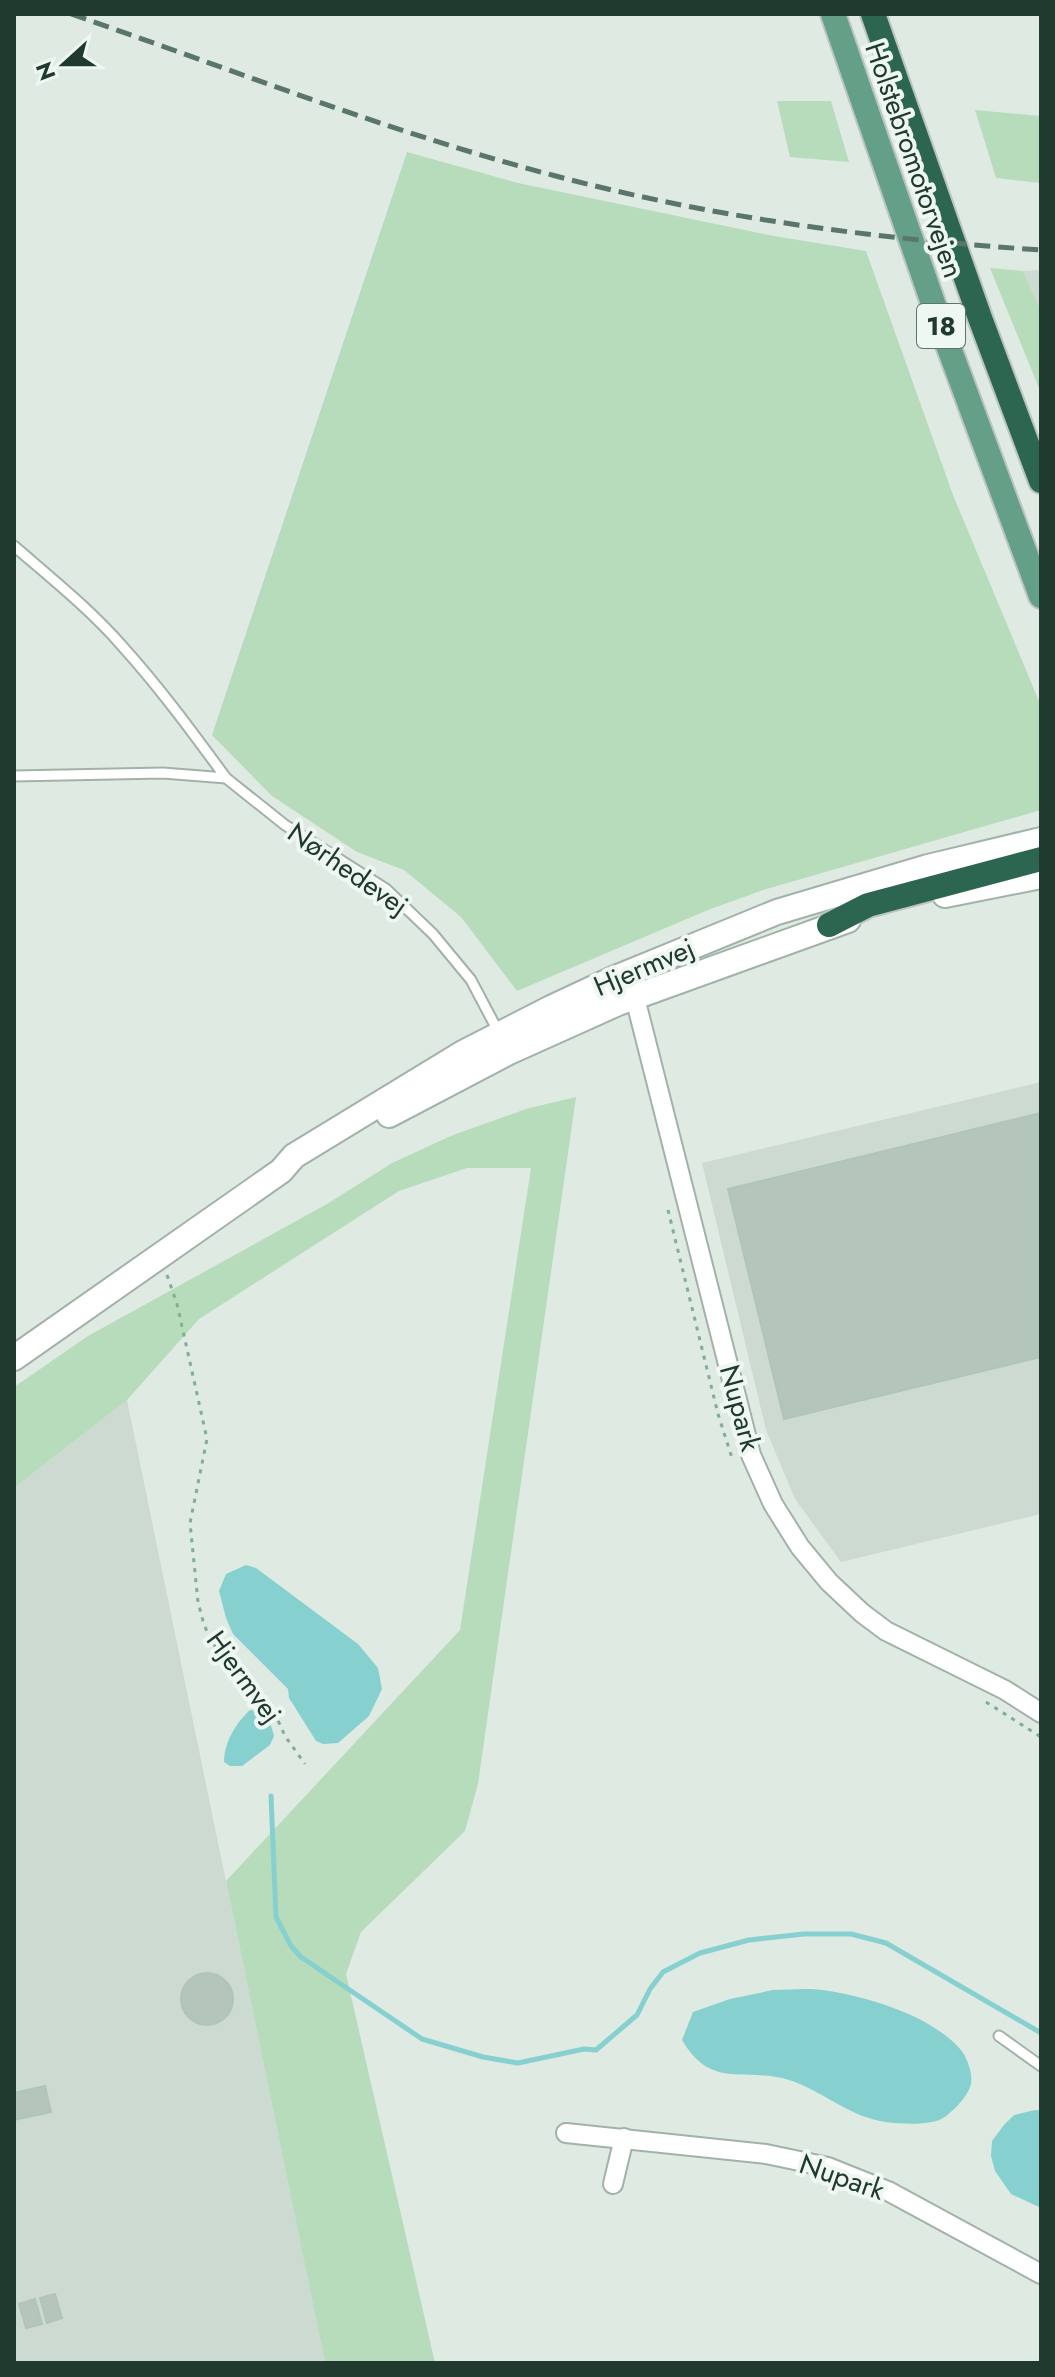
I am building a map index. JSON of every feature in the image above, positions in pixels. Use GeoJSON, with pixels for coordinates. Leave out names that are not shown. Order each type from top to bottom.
{"type":"FeatureCollection","features":[{"type":"Feature","properties":{"kind":"highway","name":"Holstebromotorvejen"},"geometry":{"type":"LineString","coordinates":[[873,14],[1041,481]]}},
{"type":"Feature","properties":{"kind":"highway"},"geometry":{"type":"LineString","coordinates":[[829,925],[868,905],[1041,859]]}},
{"type":"Feature","properties":{"kind":"main road","name":"Holstebromotorvejen"},"geometry":{"type":"LineString","coordinates":[[833,14],[942,329],[1041,596]]}},
{"type":"Feature","properties":{"kind":"main road"},"geometry":{"type":"LineString","coordinates":[[1005,500],[1041,562]]}},
{"type":"Feature","properties":{"kind":"street","name":"Hjermvej"},"geometry":{"type":"LineString","coordinates":[[631,985],[777,912],[928,867],[1041,840]]}},
{"type":"Feature","properties":{"kind":"street","name":"Hjermvej"},"geometry":{"type":"LineString","coordinates":[[14,1358],[281,1171],[294,1156],[423,1076],[504,1043],[553,1007],[920,900],[1041,876]]}},
{"type":"Feature","properties":{"kind":"street","name":"Nupark"},"geometry":{"type":"LineString","coordinates":[[631,985],[751,1455],[773,1504],[819,1571],[862,1613],[886,1631],[1005,1690],[1041,1713]]}},
{"type":"Feature","properties":{"kind":"street","name":"Nupark"},"geometry":{"type":"LineString","coordinates":[[566,2133],[766,2154],[828,2167],[888,2191],[1041,2274]]}},
{"type":"Feature","properties":{"kind":"street"},"geometry":{"type":"LineString","coordinates":[[613,2184],[624,2138]]}},
{"type":"Feature","properties":{"kind":"lane","name":"Nørhedevej"},"geometry":{"type":"LineString","coordinates":[[14,546],[122,645],[226,778],[285,825],[386,889],[433,934],[471,980],[504,1043]]}},
{"type":"Feature","properties":{"kind":"lane"},"geometry":{"type":"LineString","coordinates":[[14,776],[163,773],[226,778]]}},
{"type":"Feature","properties":{"kind":"lane"},"geometry":{"type":"LineString","coordinates":[[999,2036],[1041,2066]]}},
{"type":"Feature","properties":{"kind":"path"},"geometry":{"type":"LineString","coordinates":[[666,1201],[718,1414],[736,1468]]}},
{"type":"Feature","properties":{"kind":"path","name":"Hjermvej"},"geometry":{"type":"LineString","coordinates":[[157,1259],[170,1278],[207,1439],[190,1523],[198,1602],[203,1621],[210,1640],[271,1710],[305,1764]]}},
{"type":"Feature","properties":{"kind":"path"},"geometry":{"type":"LineString","coordinates":[[977,1697],[1041,1737]]}},
{"type":"Feature","properties":{"kind":"shaded area"},"geometry":{"type":"Polygon","coordinates":[[[1041,270],[1041,311],[1023,271],[1041,270]]]}},
{"type":"Feature","properties":{"kind":"shaded area"},"geometry":{"type":"Polygon","coordinates":[[[1041,1082],[1041,1514],[841,1562],[795,1499],[766,1430],[702,1163],[1041,1082]]]}},
{"type":"Feature","properties":{"kind":"shaded area"},"geometry":{"type":"Polygon","coordinates":[[[127,1400],[325,2363],[14,2363],[14,1488],[127,1400]]]}},
{"type":"Feature","properties":{"kind":"green space"},"geometry":{"type":"Polygon","coordinates":[[[777,101],[831,101],[849,162],[790,157],[777,101]]]}},
{"type":"Feature","properties":{"kind":"green space"},"geometry":{"type":"Polygon","coordinates":[[[975,110],[1041,116],[1041,183],[996,178],[975,110]]]}},
{"type":"Feature","properties":{"kind":"green space"},"geometry":{"type":"Polygon","coordinates":[[[407,152],[518,183],[774,236],[866,251],[953,495],[1041,706],[1041,810],[763,890],[517,991],[461,917],[404,870],[357,852],[272,796],[212,735],[407,152]]]}},
{"type":"Feature","properties":{"kind":"green space"},"geometry":{"type":"Polygon","coordinates":[[[990,268],[1023,271],[1041,311],[1041,393],[990,268]]]}},
{"type":"Feature","properties":{"kind":"green space"},"geometry":{"type":"Polygon","coordinates":[[[576,1097],[478,1784],[465,1831],[361,1932],[346,1974],[435,2363],[325,2363],[226,1881],[460,1630],[531,1168],[467,1168],[399,1191],[199,1319],[127,1400],[14,1488],[14,1387],[88,1336],[327,1204],[392,1163],[453,1135],[526,1109],[576,1097]]]}},
{"type":"Feature","properties":{"kind":"water"},"geometry":{"type":"Polygon","coordinates":[[[246,1565],[256,1568],[358,1644],[378,1668],[382,1689],[369,1716],[338,1743],[316,1741],[289,1698],[288,1689],[233,1634],[219,1591],[226,1574],[246,1565]]]}},
{"type":"Feature","properties":{"kind":"water"},"geometry":{"type":"Polygon","coordinates":[[[250,1710],[268,1715],[274,1736],[270,1745],[242,1766],[230,1766],[224,1762],[229,1740],[250,1710]]]}},
{"type":"Feature","properties":{"kind":"water"},"geometry":{"type":"Polygon","coordinates":[[[810,1989],[839,1993],[877,2002],[915,2017],[961,2050],[970,2071],[970,2089],[953,2110],[939,2120],[915,2124],[879,2121],[851,2111],[789,2080],[717,2071],[693,2056],[682,2040],[693,2012],[730,1999],[773,1990],[810,1989]]]}},
{"type":"Feature","properties":{"kind":"water"},"geometry":{"type":"Polygon","coordinates":[[[1041,2110],[1041,2208],[1011,2194],[995,2171],[991,2156],[992,2141],[1004,2125],[1014,2115],[1041,2110]]]}},
{"type":"Feature","properties":{"kind":"building"},"geometry":{"type":"Polygon","coordinates":[[[1041,1113],[1041,1357],[784,1419],[728,1189],[1041,1113]]]}},
{"type":"Feature","properties":{"kind":"building"},"geometry":{"type":"Polygon","coordinates":[[[207,1973],[225,1981],[233,1999],[225,2017],[207,2025],[189,2017],[181,1999],[189,1981],[207,1973]]]}},
{"type":"Feature","properties":{"kind":"building"},"geometry":{"type":"Polygon","coordinates":[[[45,2086],[51,2112],[14,2120],[14,2093],[45,2086]]]}},
{"type":"Feature","properties":{"kind":"building"},"geometry":{"type":"Polygon","coordinates":[[[55,2294],[62,2318],[47,2323],[40,2298],[55,2294]]]}},
{"type":"Feature","properties":{"kind":"building"},"geometry":{"type":"Polygon","coordinates":[[[35,2299],[42,2324],[26,2328],[19,2304],[35,2299]]]}},
{"type":"Feature","properties":{"kind":"waterway"},"geometry":{"type":"LineString","coordinates":[[271,1796],[276,1917],[291,1946],[301,1957],[422,2039],[483,2057],[518,2063],[584,2049],[596,2050],[637,2015],[663,1972],[700,1953],[749,1940],[804,1934],[851,1934],[886,1943],[1041,2033]]}},
{"type":"Feature","properties":{"kind":"railway"},"geometry":{"type":"LineString","coordinates":[[71,14],[431,139],[612,190],[734,215],[856,233],[1041,250]]}}]}
